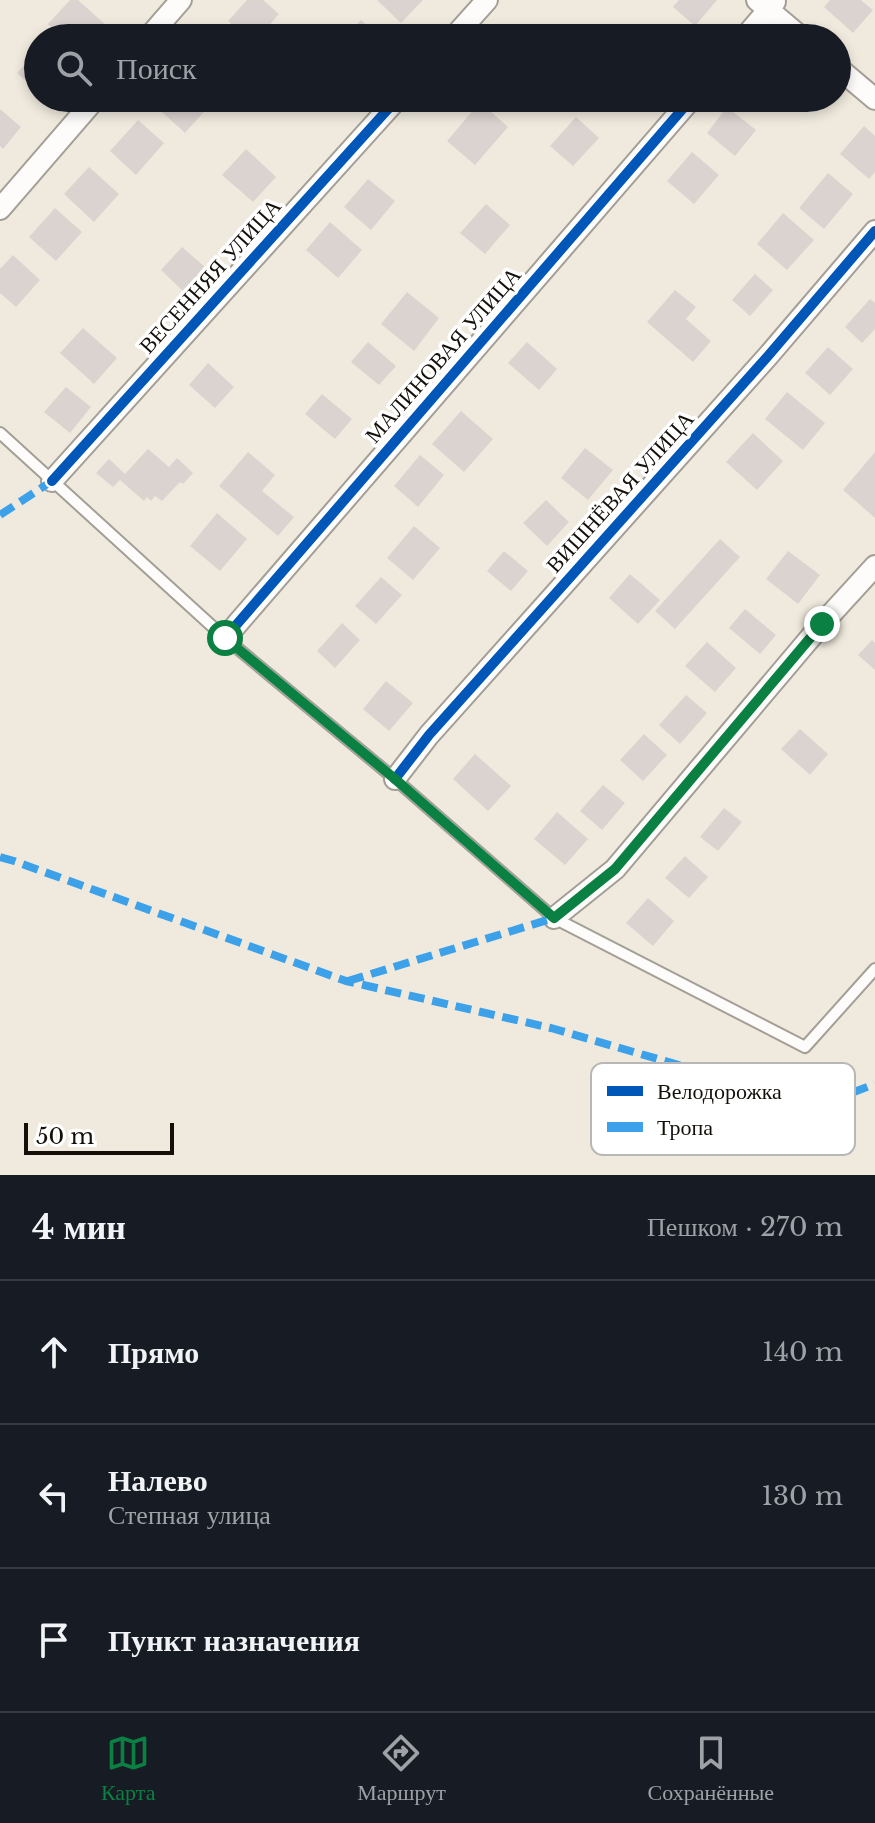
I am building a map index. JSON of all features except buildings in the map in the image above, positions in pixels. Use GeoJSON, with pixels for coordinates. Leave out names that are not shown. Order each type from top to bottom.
{"type":"FeatureCollection","features":[{"type":"Feature","properties":{"kind":"street"},"geometry":{"type":"LineString","coordinates":[[160,24],[181,0]]}},
{"type":"Feature","properties":{"kind":"street"},"geometry":{"type":"LineString","coordinates":[[466,24],[487,0]]}},
{"type":"Feature","properties":{"kind":"street"},"geometry":{"type":"LineString","coordinates":[[753,24],[767,3],[788,24]]}},
{"type":"Feature","properties":{"kind":"street"},"geometry":{"type":"LineString","coordinates":[[851,79],[875,99]]}},
{"type":"Feature","properties":{"kind":"street"},"geometry":{"type":"LineString","coordinates":[[0,209],[84,112]]}},
{"type":"Feature","properties":{"kind":"street","name":"ВЕСЕННЯЯ УЛИЦА"},"geometry":{"type":"LineString","coordinates":[[52,481],[385,112]]}},
{"type":"Feature","properties":{"kind":"street","name":"МАЛИНОВАЯ УЛИЦА"},"geometry":{"type":"LineString","coordinates":[[225,638],[680,112]]}},
{"type":"Feature","properties":{"kind":"street","name":"ВИШНЁВАЯ УЛИЦА"},"geometry":{"type":"LineString","coordinates":[[395,779],[429,735],[768,356],[875,231]]}},
{"type":"Feature","properties":{"kind":"street"},"geometry":{"type":"LineString","coordinates":[[554,918],[615,869],[822,624],[875,566]]}},
{"type":"Feature","properties":{"kind":"lane"},"geometry":{"type":"LineString","coordinates":[[0,433],[225,638],[395,779],[554,918],[805,1047],[875,969]]}},
{"type":"Feature","properties":{"kind":"marked path"},"geometry":{"type":"LineString","coordinates":[[0,515],[52,481]]}},
{"type":"Feature","properties":{"kind":"marked path"},"geometry":{"type":"LineString","coordinates":[[0,857],[346,981],[551,1028],[672,1063]]}},
{"type":"Feature","properties":{"kind":"marked path"},"geometry":{"type":"LineString","coordinates":[[348,981],[554,918]]}},
{"type":"Feature","properties":{"kind":"marked path"},"geometry":{"type":"LineString","coordinates":[[855,1092],[875,1084]]}},
{"type":"Feature","properties":{"kind":"cycle path"},"geometry":{"type":"LineString","coordinates":[[52,481],[385,112]]}},
{"type":"Feature","properties":{"kind":"cycle path"},"geometry":{"type":"LineString","coordinates":[[225,638],[680,112]]}},
{"type":"Feature","properties":{"kind":"cycle path"},"geometry":{"type":"LineString","coordinates":[[395,779],[429,735],[768,356],[875,231]]}},
{"type":"Feature","properties":{"kind":"route"},"geometry":{"type":"LineString","coordinates":[[225,638],[395,779],[554,918],[615,869],[822,624]]}}]}
